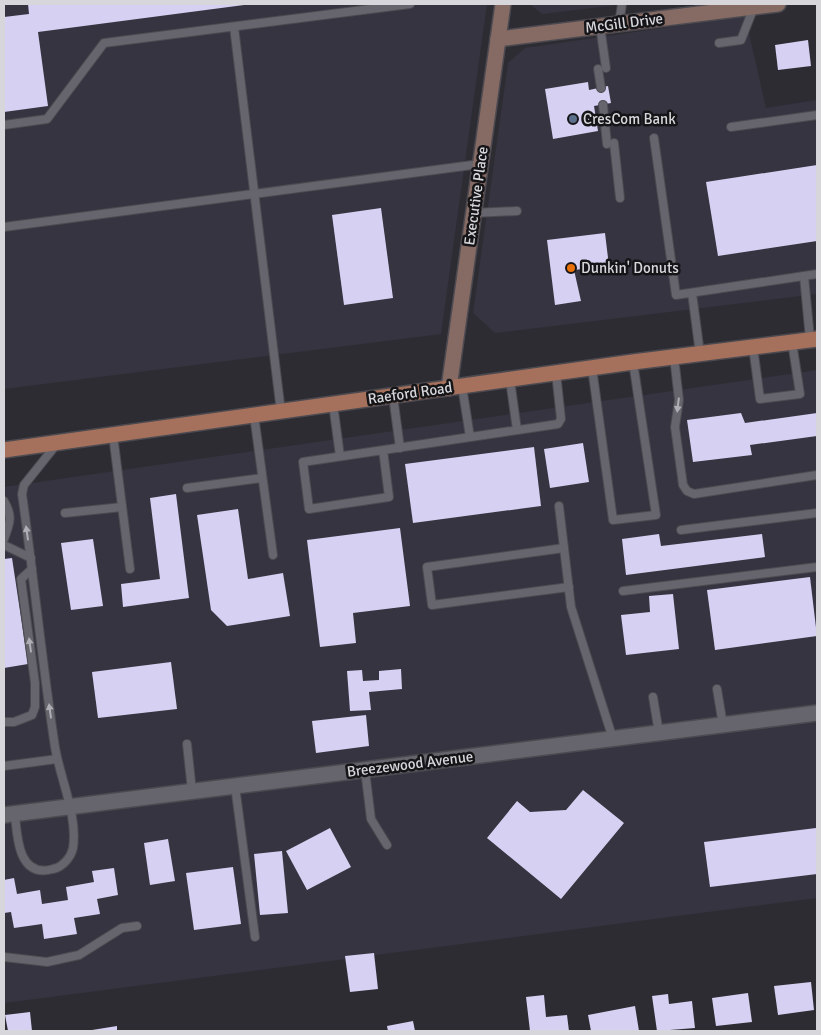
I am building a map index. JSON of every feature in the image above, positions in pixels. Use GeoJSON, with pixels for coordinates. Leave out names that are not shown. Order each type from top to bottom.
{"type":"FeatureCollection","features":[{"type":"Feature","properties":{"kind":"main road","name":"Raeford Road"},"geometry":{"type":"LineString","coordinates":[[4,450],[633,362],[814,339]]}},
{"type":"Feature","properties":{"kind":"street","name":"Executive Place"},"geometry":{"type":"LineString","coordinates":[[456,387],[473,213],[503,4]]}},
{"type":"Feature","properties":{"kind":"street","name":"McGill Drive"},"geometry":{"type":"LineString","coordinates":[[498,39],[778,4]]}},
{"type":"Feature","properties":{"kind":"street","name":"Breezewood Avenue"},"geometry":{"type":"LineString","coordinates":[[10,814],[817,713]]}},
{"type":"Feature","properties":{"kind":"lane"},"geometry":{"type":"LineString","coordinates":[[4,125],[47,119],[104,43],[410,4]]}},
{"type":"Feature","properties":{"kind":"lane"},"geometry":{"type":"LineString","coordinates":[[619,24],[622,4]]}},
{"type":"Feature","properties":{"kind":"lane"},"geometry":{"type":"LineString","coordinates":[[720,43],[741,40],[754,7]]}},
{"type":"Feature","properties":{"kind":"lane"},"geometry":{"type":"LineString","coordinates":[[600,26],[601,88]]}},
{"type":"Feature","properties":{"kind":"lane"},"geometry":{"type":"LineString","coordinates":[[234,27],[281,412]]}},
{"type":"Feature","properties":{"kind":"lane"},"geometry":{"type":"LineString","coordinates":[[603,105],[620,198]]}},
{"type":"Feature","properties":{"kind":"lane"},"geometry":{"type":"LineString","coordinates":[[731,127],[817,115]]}},
{"type":"Feature","properties":{"kind":"lane"},"geometry":{"type":"LineString","coordinates":[[654,138],[676,295],[817,274]]}},
{"type":"Feature","properties":{"kind":"lane"},"geometry":{"type":"LineString","coordinates":[[4,227],[480,164]]}},
{"type":"Feature","properties":{"kind":"lane"},"geometry":{"type":"LineString","coordinates":[[473,213],[517,211]]}},
{"type":"Feature","properties":{"kind":"lane"},"geometry":{"type":"LineString","coordinates":[[804,276],[814,339]]}},
{"type":"Feature","properties":{"kind":"lane"},"geometry":{"type":"LineString","coordinates":[[692,293],[700,354]]}},
{"type":"Feature","properties":{"kind":"lane"},"geometry":{"type":"LineString","coordinates":[[753,347],[760,399],[800,394],[792,342]]}},
{"type":"Feature","properties":{"kind":"lane"},"geometry":{"type":"LineString","coordinates":[[674,357],[679,400],[675,427],[683,485],[687,491],[694,494],[817,475]]}},
{"type":"Feature","properties":{"kind":"lane"},"geometry":{"type":"LineString","coordinates":[[592,368],[613,520],[656,515],[633,362]]}},
{"type":"Feature","properties":{"kind":"lane"},"geometry":{"type":"LineString","coordinates":[[383,450],[389,497],[309,509],[303,462],[340,456],[558,424],[561,419],[556,373]]}},
{"type":"Feature","properties":{"kind":"lane"},"geometry":{"type":"LineString","coordinates":[[510,380],[517,430]]}},
{"type":"Feature","properties":{"kind":"lane"},"geometry":{"type":"LineString","coordinates":[[456,387],[470,437]]}},
{"type":"Feature","properties":{"kind":"lane"},"geometry":{"type":"LineString","coordinates":[[393,396],[400,448]]}},
{"type":"Feature","properties":{"kind":"lane"},"geometry":{"type":"LineString","coordinates":[[333,404],[340,456]]}},
{"type":"Feature","properties":{"kind":"lane"},"geometry":{"type":"LineString","coordinates":[[254,415],[272,555]]}},
{"type":"Feature","properties":{"kind":"lane"},"geometry":{"type":"LineString","coordinates":[[113,435],[130,569]]}},
{"type":"Feature","properties":{"kind":"lane"},"geometry":{"type":"LineString","coordinates":[[10,814],[19,849],[23,858],[29,864],[37,869],[55,869],[69,857],[72,849],[73,831],[70,807],[57,759],[49,710],[22,489],[57,443]]}},
{"type":"Feature","properties":{"kind":"lane"},"geometry":{"type":"LineString","coordinates":[[187,488],[262,478]]}},
{"type":"Feature","properties":{"kind":"lane"},"geometry":{"type":"LineString","coordinates":[[4,500],[9,511],[10,520],[4,539]]}},
{"type":"Feature","properties":{"kind":"lane"},"geometry":{"type":"LineString","coordinates":[[559,506],[571,607],[614,739]]}},
{"type":"Feature","properties":{"kind":"lane"},"geometry":{"type":"LineString","coordinates":[[65,513],[122,507]]}},
{"type":"Feature","properties":{"kind":"lane"},"geometry":{"type":"LineString","coordinates":[[681,530],[817,513]]}},
{"type":"Feature","properties":{"kind":"lane"},"geometry":{"type":"LineString","coordinates":[[4,545],[31,558]]}},
{"type":"Feature","properties":{"kind":"lane"},"geometry":{"type":"LineString","coordinates":[[564,548],[427,567],[432,605],[569,587]]}},
{"type":"Feature","properties":{"kind":"lane"},"geometry":{"type":"LineString","coordinates":[[623,591],[817,567]]}},
{"type":"Feature","properties":{"kind":"lane"},"geometry":{"type":"LineString","coordinates":[[4,722],[14,722],[32,715],[35,707],[35,682],[21,579],[32,568]]}},
{"type":"Feature","properties":{"kind":"lane"},"geometry":{"type":"LineString","coordinates":[[716,689],[723,725]]}},
{"type":"Feature","properties":{"kind":"lane"},"geometry":{"type":"LineString","coordinates":[[653,697],[659,733]]}},
{"type":"Feature","properties":{"kind":"lane"},"geometry":{"type":"LineString","coordinates":[[187,744],[192,791]]}},
{"type":"Feature","properties":{"kind":"lane"},"geometry":{"type":"LineString","coordinates":[[4,766],[57,759]]}},
{"type":"Feature","properties":{"kind":"lane"},"geometry":{"type":"LineString","coordinates":[[364,770],[371,819],[387,845]]}},
{"type":"Feature","properties":{"kind":"lane"},"geometry":{"type":"LineString","coordinates":[[235,786],[255,937]]}},
{"type":"Feature","properties":{"kind":"lane"},"geometry":{"type":"LineString","coordinates":[[4,958],[48,962],[79,955],[122,928],[137,926]]}},
{"type":"Feature","properties":{"kind":"shaded area"},"geometry":{"type":"Polygon","coordinates":[[[4,4],[487,4],[441,334],[4,389],[4,4]]]}},
{"type":"Feature","properties":{"kind":"shaded area"},"geometry":{"type":"Polygon","coordinates":[[[530,4],[626,4],[542,14],[530,4]]]}},
{"type":"Feature","properties":{"kind":"shaded area"},"geometry":{"type":"Polygon","coordinates":[[[745,16],[766,108],[817,100],[817,294],[495,333],[473,313],[508,63],[525,48],[745,16]]]}},
{"type":"Feature","properties":{"kind":"shaded area"},"geometry":{"type":"Polygon","coordinates":[[[817,370],[817,898],[4,1003],[4,487],[817,370]]]}},
{"type":"Feature","properties":{"kind":"building"},"geometry":{"type":"Polygon","coordinates":[[[28,4],[244,5],[38,32],[48,106],[4,112],[4,17],[29,14],[28,4]]]}},
{"type":"Feature","properties":{"kind":"building"},"geometry":{"type":"Polygon","coordinates":[[[808,40],[811,66],[778,70],[775,45],[808,40]]]}},
{"type":"Feature","properties":{"kind":"building","name":"CresCom Bank"},"geometry":{"type":"Polygon","coordinates":[[[588,82],[589,90],[608,86],[611,103],[594,106],[598,131],[553,139],[545,89],[588,82]]]}},
{"type":"Feature","properties":{"kind":"building"},"geometry":{"type":"Polygon","coordinates":[[[817,165],[817,241],[718,256],[706,182],[817,165]]]}},
{"type":"Feature","properties":{"kind":"building"},"geometry":{"type":"Polygon","coordinates":[[[381,208],[393,298],[344,305],[332,215],[381,208]]]}},
{"type":"Feature","properties":{"kind":"building","name":"Dunkin' Donuts"},"geometry":{"type":"Polygon","coordinates":[[[605,233],[609,266],[574,270],[581,301],[555,305],[547,240],[605,233]]]}},
{"type":"Feature","properties":{"kind":"building"},"geometry":{"type":"Polygon","coordinates":[[[741,413],[745,423],[817,413],[817,436],[750,445],[752,455],[693,462],[687,420],[741,413]]]}},
{"type":"Feature","properties":{"kind":"building"},"geometry":{"type":"Polygon","coordinates":[[[583,443],[589,482],[550,488],[544,449],[583,443]]]}},
{"type":"Feature","properties":{"kind":"building"},"geometry":{"type":"Polygon","coordinates":[[[534,447],[541,506],[413,523],[405,464],[534,447]]]}},
{"type":"Feature","properties":{"kind":"building"},"geometry":{"type":"Polygon","coordinates":[[[176,494],[189,598],[123,607],[121,584],[160,579],[150,498],[176,494]]]}},
{"type":"Feature","properties":{"kind":"building"},"geometry":{"type":"Polygon","coordinates":[[[238,509],[248,579],[283,573],[290,616],[227,626],[211,610],[197,515],[238,509]]]}},
{"type":"Feature","properties":{"kind":"building"},"geometry":{"type":"Polygon","coordinates":[[[400,528],[410,606],[353,613],[356,643],[320,647],[307,540],[400,528]]]}},
{"type":"Feature","properties":{"kind":"building"},"geometry":{"type":"Polygon","coordinates":[[[659,534],[661,546],[762,534],[765,557],[626,575],[622,539],[659,534]]]}},
{"type":"Feature","properties":{"kind":"building"},"geometry":{"type":"Polygon","coordinates":[[[93,539],[103,606],[71,610],[61,543],[93,539]]]}},
{"type":"Feature","properties":{"kind":"building"},"geometry":{"type":"Polygon","coordinates":[[[12,558],[28,664],[4,668],[4,559],[12,558]]]}},
{"type":"Feature","properties":{"kind":"building"},"geometry":{"type":"Polygon","coordinates":[[[810,577],[817,636],[715,650],[707,590],[810,577]]]}},
{"type":"Feature","properties":{"kind":"building"},"geometry":{"type":"Polygon","coordinates":[[[673,594],[679,649],[626,655],[621,615],[650,612],[649,596],[673,594]]]}},
{"type":"Feature","properties":{"kind":"building"},"geometry":{"type":"Polygon","coordinates":[[[171,662],[177,709],[98,718],[92,672],[171,662]]]}},
{"type":"Feature","properties":{"kind":"building"},"geometry":{"type":"Polygon","coordinates":[[[401,669],[402,689],[369,692],[371,710],[350,711],[347,671],[362,670],[363,681],[379,680],[379,671],[401,669]]]}},
{"type":"Feature","properties":{"kind":"building"},"geometry":{"type":"Polygon","coordinates":[[[366,715],[369,746],[316,753],[312,721],[366,715]]]}},
{"type":"Feature","properties":{"kind":"building"},"geometry":{"type":"Polygon","coordinates":[[[583,790],[624,823],[561,899],[487,838],[517,801],[530,812],[566,810],[583,790]]]}},
{"type":"Feature","properties":{"kind":"building"},"geometry":{"type":"Polygon","coordinates":[[[330,828],[351,867],[307,890],[286,851],[330,828]]]}},
{"type":"Feature","properties":{"kind":"building"},"geometry":{"type":"Polygon","coordinates":[[[816,828],[817,874],[710,887],[704,842],[816,828]]]}},
{"type":"Feature","properties":{"kind":"building"},"geometry":{"type":"Polygon","coordinates":[[[168,839],[175,881],[150,885],[144,843],[168,839]]]}},
{"type":"Feature","properties":{"kind":"building"},"geometry":{"type":"Polygon","coordinates":[[[282,851],[288,913],[260,915],[254,854],[282,851]]]}},
{"type":"Feature","properties":{"kind":"building"},"geometry":{"type":"Polygon","coordinates":[[[233,867],[241,924],[194,930],[186,873],[233,867]]]}},
{"type":"Feature","properties":{"kind":"building"},"geometry":{"type":"Polygon","coordinates":[[[114,868],[118,895],[97,899],[100,914],[74,918],[77,934],[44,939],[42,924],[14,928],[11,912],[4,913],[4,880],[14,878],[17,894],[40,890],[42,904],[68,900],[66,887],[94,882],[92,871],[114,868]]]}},
{"type":"Feature","properties":{"kind":"building"},"geometry":{"type":"Polygon","coordinates":[[[374,953],[378,989],[350,992],[345,956],[374,953]]]}},
{"type":"Feature","properties":{"kind":"building"},"geometry":{"type":"Polygon","coordinates":[[[811,982],[814,1010],[778,1015],[774,986],[811,982]]]}},
{"type":"Feature","properties":{"kind":"building"},"geometry":{"type":"Polygon","coordinates":[[[748,993],[752,1022],[716,1026],[712,998],[748,993]]]}},
{"type":"Feature","properties":{"kind":"building"},"geometry":{"type":"Polygon","coordinates":[[[668,994],[669,1004],[692,1001],[695,1028],[657,1031],[652,996],[668,994]]]}},
{"type":"Feature","properties":{"kind":"building"},"geometry":{"type":"Polygon","coordinates":[[[544,995],[546,1017],[567,1015],[569,1031],[530,1031],[526,997],[544,995]]]}},
{"type":"Feature","properties":{"kind":"building"},"geometry":{"type":"Polygon","coordinates":[[[635,1006],[639,1031],[591,1031],[588,1015],[635,1006]]]}},
{"type":"Feature","properties":{"kind":"building"},"geometry":{"type":"Polygon","coordinates":[[[30,1012],[32,1031],[8,1031],[5,1015],[30,1012]]]}},
{"type":"Feature","properties":{"kind":"building"},"geometry":{"type":"Polygon","coordinates":[[[413,1021],[415,1031],[388,1031],[387,1026],[413,1021]]]}},
{"type":"Feature","properties":{"kind":"building"},"geometry":{"type":"Polygon","coordinates":[[[117,1026],[117,1031],[92,1031],[92,1030],[117,1026]]]}},
{"type":"Feature","properties":{"kind":"place","name":"CresCom Bank"},"geometry":{"type":"Point","coordinates":[573,119]}},
{"type":"Feature","properties":{"kind":"place","name":"Dunkin' Donuts"},"geometry":{"type":"Point","coordinates":[571,268]}}]}
